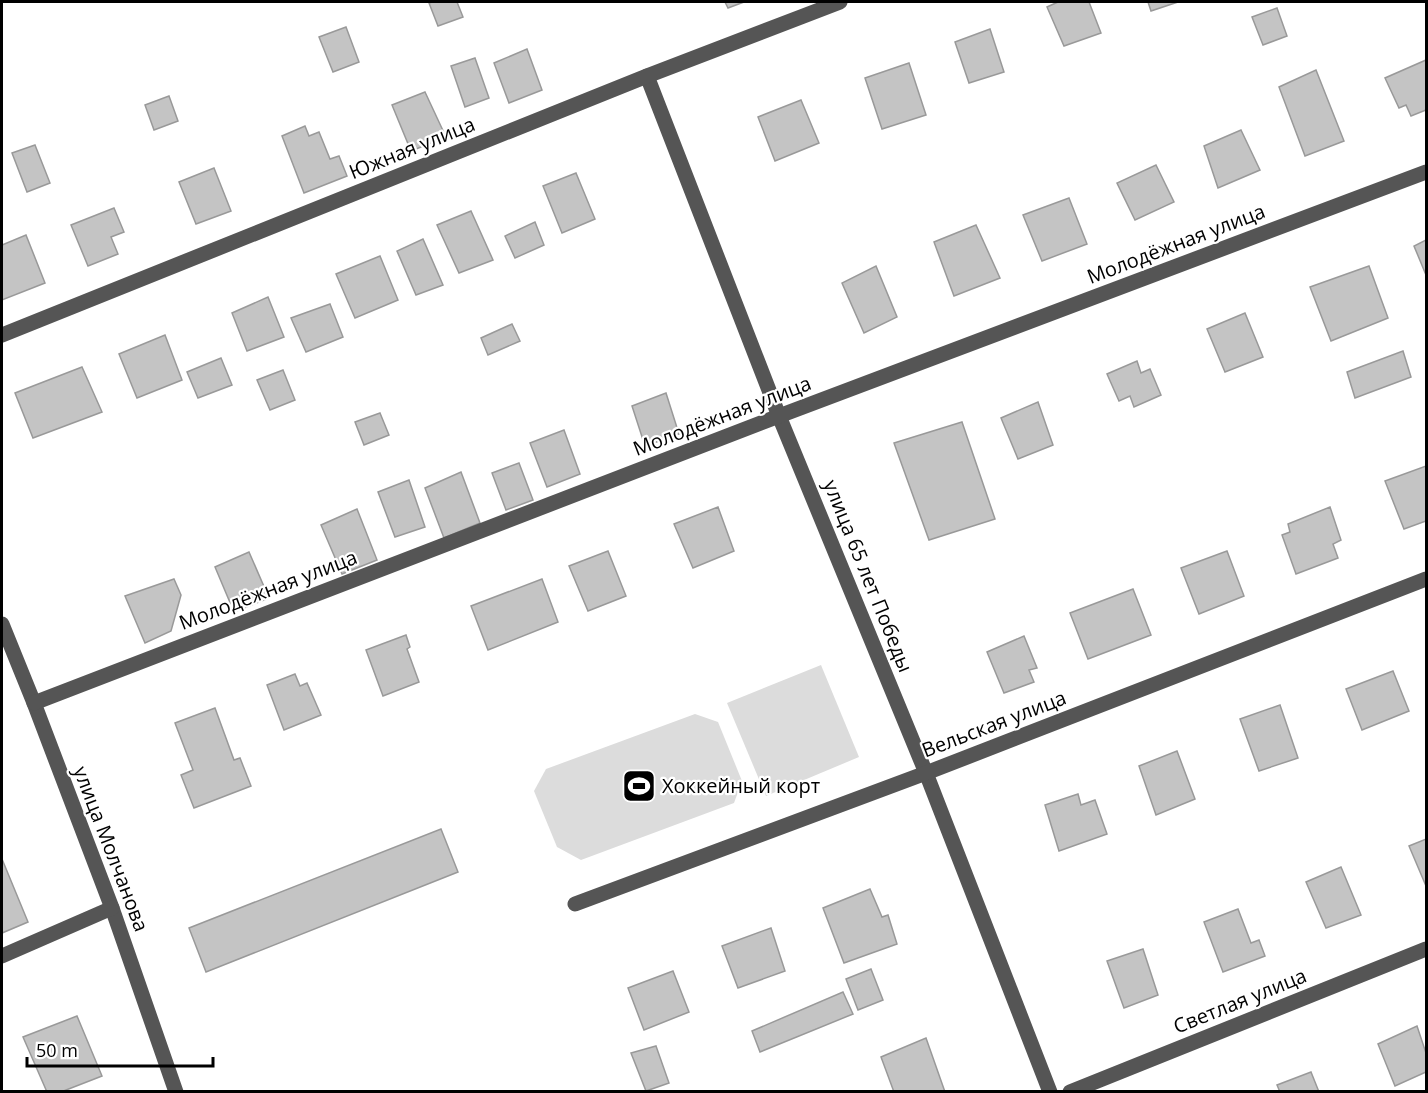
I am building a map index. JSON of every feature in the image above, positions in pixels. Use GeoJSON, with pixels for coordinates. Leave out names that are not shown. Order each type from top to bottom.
{"type":"FeatureCollection","features":[{"type":"Feature","properties":{"kind":"street","name":"Южная улица"},"geometry":{"type":"LineString","coordinates":[[2,335],[647,76],[840,2]]}},
{"type":"Feature","properties":{"kind":"street","name":"улица 65 лет Победы"},"geometry":{"type":"LineString","coordinates":[[647,76],[779,416],[926,773],[1050,1092]]}},
{"type":"Feature","properties":{"kind":"street","name":"Молодёжная улица"},"geometry":{"type":"LineString","coordinates":[[34,703],[779,416],[1426,172]]}},
{"type":"Feature","properties":{"kind":"street","name":"Вельская улица"},"geometry":{"type":"LineString","coordinates":[[576,904],[926,773],[1426,579]]}},
{"type":"Feature","properties":{"kind":"street","name":"улица Молчанова"},"geometry":{"type":"LineString","coordinates":[[2,624],[112,908],[176,1092]]}},
{"type":"Feature","properties":{"kind":"street"},"geometry":{"type":"LineString","coordinates":[[2,956],[112,908]]}},
{"type":"Feature","properties":{"kind":"street","name":"Светлая улица"},"geometry":{"type":"LineString","coordinates":[[1070,1092],[1426,949]]}},
{"type":"Feature","properties":{"kind":"shaded area"},"geometry":{"type":"Polygon","coordinates":[[[821,665],[859,757],[766,796],[727,703],[821,665]]]}},
{"type":"Feature","properties":{"kind":"shaded area","name":"Хоккейный корт"},"geometry":{"type":"Polygon","coordinates":[[[695,714],[718,722],[742,781],[734,803],[581,860],[557,847],[534,791],[546,769],[695,714]]]}},
{"type":"Feature","properties":{"kind":"building"},"geometry":{"type":"Polygon","coordinates":[[[457,2],[463,17],[438,26],[429,3],[457,2]]]}},
{"type":"Feature","properties":{"kind":"building"},"geometry":{"type":"Polygon","coordinates":[[[725,2],[744,2],[728,8],[725,2]]]}},
{"type":"Feature","properties":{"kind":"building"},"geometry":{"type":"Polygon","coordinates":[[[1058,2],[1089,2],[1101,33],[1064,46],[1047,7],[1058,2]]]}},
{"type":"Feature","properties":{"kind":"building"},"geometry":{"type":"Polygon","coordinates":[[[1148,2],[1178,2],[1151,11],[1148,2]]]}},
{"type":"Feature","properties":{"kind":"building"},"geometry":{"type":"Polygon","coordinates":[[[1277,8],[1287,36],[1263,45],[1252,17],[1277,8]]]}},
{"type":"Feature","properties":{"kind":"building"},"geometry":{"type":"Polygon","coordinates":[[[346,27],[359,62],[333,72],[319,37],[346,27]]]}},
{"type":"Feature","properties":{"kind":"building"},"geometry":{"type":"Polygon","coordinates":[[[990,29],[1004,72],[969,83],[955,42],[990,29]]]}},
{"type":"Feature","properties":{"kind":"building"},"geometry":{"type":"Polygon","coordinates":[[[527,49],[542,90],[509,103],[494,63],[527,49]]]}},
{"type":"Feature","properties":{"kind":"building"},"geometry":{"type":"Polygon","coordinates":[[[475,58],[489,98],[465,107],[451,66],[475,58]]]}},
{"type":"Feature","properties":{"kind":"building"},"geometry":{"type":"Polygon","coordinates":[[[1426,60],[1426,110],[1411,116],[1406,105],[1399,108],[1385,78],[1426,60]]]}},
{"type":"Feature","properties":{"kind":"building"},"geometry":{"type":"Polygon","coordinates":[[[909,63],[926,115],[882,129],[865,78],[909,63]]]}},
{"type":"Feature","properties":{"kind":"building"},"geometry":{"type":"Polygon","coordinates":[[[1316,70],[1344,141],[1305,156],[1279,87],[1316,70]]]}},
{"type":"Feature","properties":{"kind":"building"},"geometry":{"type":"Polygon","coordinates":[[[425,92],[446,137],[411,151],[392,105],[425,92]]]}},
{"type":"Feature","properties":{"kind":"building"},"geometry":{"type":"Polygon","coordinates":[[[169,96],[178,121],[154,130],[145,105],[169,96]]]}},
{"type":"Feature","properties":{"kind":"building"},"geometry":{"type":"Polygon","coordinates":[[[801,100],[819,143],[775,161],[758,117],[801,100]]]}},
{"type":"Feature","properties":{"kind":"building"},"geometry":{"type":"Polygon","coordinates":[[[305,126],[309,136],[319,132],[330,159],[339,156],[347,176],[304,193],[282,136],[305,126]]]}},
{"type":"Feature","properties":{"kind":"building"},"geometry":{"type":"Polygon","coordinates":[[[1241,130],[1260,170],[1218,188],[1204,146],[1241,130]]]}},
{"type":"Feature","properties":{"kind":"building"},"geometry":{"type":"Polygon","coordinates":[[[35,145],[50,183],[27,192],[12,153],[35,145]]]}},
{"type":"Feature","properties":{"kind":"building"},"geometry":{"type":"Polygon","coordinates":[[[1156,165],[1174,202],[1135,220],[1117,183],[1156,165]]]}},
{"type":"Feature","properties":{"kind":"building"},"geometry":{"type":"Polygon","coordinates":[[[214,168],[231,211],[196,224],[179,182],[214,168]]]}},
{"type":"Feature","properties":{"kind":"building"},"geometry":{"type":"Polygon","coordinates":[[[576,173],[595,219],[562,233],[543,186],[576,173]]]}},
{"type":"Feature","properties":{"kind":"building"},"geometry":{"type":"Polygon","coordinates":[[[1069,198],[1087,244],[1042,261],[1023,215],[1069,198]]]}},
{"type":"Feature","properties":{"kind":"building"},"geometry":{"type":"Polygon","coordinates":[[[114,208],[124,232],[111,237],[118,254],[88,266],[71,225],[114,208]]]}},
{"type":"Feature","properties":{"kind":"building"},"geometry":{"type":"Polygon","coordinates":[[[471,211],[493,260],[459,273],[437,225],[471,211]]]}},
{"type":"Feature","properties":{"kind":"building"},"geometry":{"type":"Polygon","coordinates":[[[535,222],[544,245],[515,258],[505,236],[535,222]]]}},
{"type":"Feature","properties":{"kind":"building"},"geometry":{"type":"Polygon","coordinates":[[[976,225],[1000,278],[954,296],[934,242],[976,225]]]}},
{"type":"Feature","properties":{"kind":"building"},"geometry":{"type":"Polygon","coordinates":[[[26,235],[45,283],[2,300],[2,245],[26,235]]]}},
{"type":"Feature","properties":{"kind":"building"},"geometry":{"type":"Polygon","coordinates":[[[423,239],[443,285],[416,295],[397,251],[423,239]]]}},
{"type":"Feature","properties":{"kind":"building"},"geometry":{"type":"Polygon","coordinates":[[[1426,240],[1426,275],[1414,246],[1426,240]]]}},
{"type":"Feature","properties":{"kind":"building"},"geometry":{"type":"Polygon","coordinates":[[[380,256],[398,300],[355,318],[336,274],[380,256]]]}},
{"type":"Feature","properties":{"kind":"building"},"geometry":{"type":"Polygon","coordinates":[[[876,266],[897,317],[864,333],[842,283],[876,266]]]}},
{"type":"Feature","properties":{"kind":"building"},"geometry":{"type":"Polygon","coordinates":[[[1369,266],[1388,318],[1331,341],[1310,287],[1369,266]]]}},
{"type":"Feature","properties":{"kind":"building"},"geometry":{"type":"Polygon","coordinates":[[[268,297],[284,337],[247,351],[232,313],[268,297]]]}},
{"type":"Feature","properties":{"kind":"building"},"geometry":{"type":"Polygon","coordinates":[[[330,304],[343,337],[306,352],[291,318],[330,304]]]}},
{"type":"Feature","properties":{"kind":"building"},"geometry":{"type":"Polygon","coordinates":[[[1245,313],[1263,357],[1225,372],[1207,329],[1245,313]]]}},
{"type":"Feature","properties":{"kind":"building"},"geometry":{"type":"Polygon","coordinates":[[[512,324],[520,341],[488,355],[481,338],[512,324]]]}},
{"type":"Feature","properties":{"kind":"building"},"geometry":{"type":"Polygon","coordinates":[[[165,335],[182,380],[137,398],[119,354],[165,335]]]}},
{"type":"Feature","properties":{"kind":"building"},"geometry":{"type":"Polygon","coordinates":[[[1403,351],[1411,377],[1355,398],[1347,372],[1403,351]]]}},
{"type":"Feature","properties":{"kind":"building"},"geometry":{"type":"Polygon","coordinates":[[[221,358],[232,385],[198,398],[187,372],[221,358]]]}},
{"type":"Feature","properties":{"kind":"building"},"geometry":{"type":"Polygon","coordinates":[[[1137,361],[1141,373],[1150,369],[1161,395],[1134,407],[1130,396],[1119,401],[1107,374],[1137,361]]]}},
{"type":"Feature","properties":{"kind":"building"},"geometry":{"type":"Polygon","coordinates":[[[82,367],[102,412],[33,438],[15,393],[82,367]]]}},
{"type":"Feature","properties":{"kind":"building"},"geometry":{"type":"Polygon","coordinates":[[[283,370],[295,400],[270,410],[257,380],[283,370]]]}},
{"type":"Feature","properties":{"kind":"building"},"geometry":{"type":"Polygon","coordinates":[[[666,393],[679,434],[645,446],[632,406],[666,393]]]}},
{"type":"Feature","properties":{"kind":"building"},"geometry":{"type":"Polygon","coordinates":[[[1038,402],[1053,445],[1018,459],[1001,418],[1038,402]]]}},
{"type":"Feature","properties":{"kind":"building"},"geometry":{"type":"Polygon","coordinates":[[[380,413],[389,435],[364,445],[355,422],[380,413]]]}},
{"type":"Feature","properties":{"kind":"building"},"geometry":{"type":"Polygon","coordinates":[[[962,422],[995,519],[929,540],[894,443],[962,422]]]}},
{"type":"Feature","properties":{"kind":"building"},"geometry":{"type":"Polygon","coordinates":[[[564,430],[580,474],[547,487],[530,443],[564,430]]]}},
{"type":"Feature","properties":{"kind":"building"},"geometry":{"type":"Polygon","coordinates":[[[519,463],[533,500],[506,510],[492,473],[519,463]]]}},
{"type":"Feature","properties":{"kind":"building"},"geometry":{"type":"Polygon","coordinates":[[[1426,466],[1426,521],[1404,529],[1385,481],[1426,466]]]}},
{"type":"Feature","properties":{"kind":"building"},"geometry":{"type":"Polygon","coordinates":[[[461,472],[480,523],[444,538],[425,488],[461,472]]]}},
{"type":"Feature","properties":{"kind":"building"},"geometry":{"type":"Polygon","coordinates":[[[409,480],[425,527],[395,537],[378,492],[409,480]]]}},
{"type":"Feature","properties":{"kind":"building"},"geometry":{"type":"Polygon","coordinates":[[[718,507],[734,551],[693,568],[674,524],[718,507]]]}},
{"type":"Feature","properties":{"kind":"building"},"geometry":{"type":"Polygon","coordinates":[[[1330,507],[1341,540],[1333,544],[1338,558],[1296,574],[1282,535],[1290,532],[1288,524],[1330,507]]]}},
{"type":"Feature","properties":{"kind":"building"},"geometry":{"type":"Polygon","coordinates":[[[357,509],[377,560],[342,574],[321,525],[357,509]]]}},
{"type":"Feature","properties":{"kind":"building"},"geometry":{"type":"Polygon","coordinates":[[[608,551],[626,596],[588,611],[569,566],[608,551]]]}},
{"type":"Feature","properties":{"kind":"building"},"geometry":{"type":"Polygon","coordinates":[[[1227,551],[1244,596],[1199,614],[1181,568],[1227,551]]]}},
{"type":"Feature","properties":{"kind":"building"},"geometry":{"type":"Polygon","coordinates":[[[249,552],[269,598],[234,612],[215,567],[249,552]]]}},
{"type":"Feature","properties":{"kind":"building"},"geometry":{"type":"Polygon","coordinates":[[[174,579],[181,595],[171,631],[145,643],[125,596],[174,579]]]}},
{"type":"Feature","properties":{"kind":"building"},"geometry":{"type":"Polygon","coordinates":[[[542,579],[558,622],[488,650],[471,606],[542,579]]]}},
{"type":"Feature","properties":{"kind":"building"},"geometry":{"type":"Polygon","coordinates":[[[1133,589],[1151,635],[1088,659],[1070,613],[1133,589]]]}},
{"type":"Feature","properties":{"kind":"building"},"geometry":{"type":"Polygon","coordinates":[[[406,635],[410,647],[407,649],[419,682],[383,696],[366,650],[406,635]]]}},
{"type":"Feature","properties":{"kind":"building"},"geometry":{"type":"Polygon","coordinates":[[[1024,636],[1037,668],[1029,670],[1034,682],[1004,693],[987,652],[1024,636]]]}},
{"type":"Feature","properties":{"kind":"building"},"geometry":{"type":"Polygon","coordinates":[[[1393,671],[1409,711],[1362,730],[1346,689],[1393,671]]]}},
{"type":"Feature","properties":{"kind":"building"},"geometry":{"type":"Polygon","coordinates":[[[295,674],[300,686],[307,683],[321,715],[284,730],[267,685],[295,674]]]}},
{"type":"Feature","properties":{"kind":"building"},"geometry":{"type":"Polygon","coordinates":[[[1280,705],[1298,758],[1259,771],[1240,719],[1280,705]]]}},
{"type":"Feature","properties":{"kind":"building"},"geometry":{"type":"Polygon","coordinates":[[[215,708],[234,760],[240,758],[251,786],[194,808],[181,775],[193,770],[175,723],[215,708]]]}},
{"type":"Feature","properties":{"kind":"building"},"geometry":{"type":"Polygon","coordinates":[[[1177,751],[1195,799],[1156,815],[1139,766],[1177,751]]]}},
{"type":"Feature","properties":{"kind":"building"},"geometry":{"type":"Polygon","coordinates":[[[1078,794],[1081,805],[1095,800],[1107,834],[1059,851],[1045,805],[1078,794]]]}},
{"type":"Feature","properties":{"kind":"building"},"geometry":{"type":"Polygon","coordinates":[[[441,829],[458,872],[206,972],[189,928],[441,829]]]}},
{"type":"Feature","properties":{"kind":"building"},"geometry":{"type":"Polygon","coordinates":[[[1426,839],[1426,886],[1409,846],[1426,839]]]}},
{"type":"Feature","properties":{"kind":"building"},"geometry":{"type":"Polygon","coordinates":[[[2,859],[28,922],[2,933],[2,859]]]}},
{"type":"Feature","properties":{"kind":"building"},"geometry":{"type":"Polygon","coordinates":[[[1341,867],[1361,915],[1326,928],[1306,882],[1341,867]]]}},
{"type":"Feature","properties":{"kind":"building"},"geometry":{"type":"Polygon","coordinates":[[[870,889],[882,917],[888,915],[897,944],[844,963],[823,908],[870,889]]]}},
{"type":"Feature","properties":{"kind":"building"},"geometry":{"type":"Polygon","coordinates":[[[1238,909],[1251,943],[1259,940],[1265,956],[1223,972],[1204,922],[1238,909]]]}},
{"type":"Feature","properties":{"kind":"building"},"geometry":{"type":"Polygon","coordinates":[[[771,928],[785,971],[738,988],[722,946],[771,928]]]}},
{"type":"Feature","properties":{"kind":"building"},"geometry":{"type":"Polygon","coordinates":[[[1143,949],[1158,995],[1124,1008],[1107,961],[1143,949]]]}},
{"type":"Feature","properties":{"kind":"building"},"geometry":{"type":"Polygon","coordinates":[[[871,969],[883,1000],[858,1010],[846,979],[871,969]]]}},
{"type":"Feature","properties":{"kind":"building"},"geometry":{"type":"Polygon","coordinates":[[[673,971],[689,1012],[644,1030],[628,988],[673,971]]]}},
{"type":"Feature","properties":{"kind":"building"},"geometry":{"type":"Polygon","coordinates":[[[843,992],[853,1014],[760,1052],[752,1031],[843,992]]]}},
{"type":"Feature","properties":{"kind":"building"},"geometry":{"type":"Polygon","coordinates":[[[77,1016],[102,1076],[61,1092],[47,1092],[23,1037],[77,1016]]]}},
{"type":"Feature","properties":{"kind":"building"},"geometry":{"type":"Polygon","coordinates":[[[1417,1026],[1426,1053],[1426,1072],[1395,1086],[1378,1044],[1417,1026]]]}},
{"type":"Feature","properties":{"kind":"building"},"geometry":{"type":"Polygon","coordinates":[[[926,1038],[945,1092],[894,1092],[881,1057],[926,1038]]]}},
{"type":"Feature","properties":{"kind":"building"},"geometry":{"type":"Polygon","coordinates":[[[656,1046],[669,1083],[646,1091],[631,1053],[656,1046]]]}},
{"type":"Feature","properties":{"kind":"building"},"geometry":{"type":"Polygon","coordinates":[[[1311,1072],[1319,1092],[1280,1092],[1277,1085],[1311,1072]]]}},
{"type":"Feature","properties":{"kind":"place","name":"Хоккейный корт"},"geometry":{"type":"Point","coordinates":[639,786]}}]}
